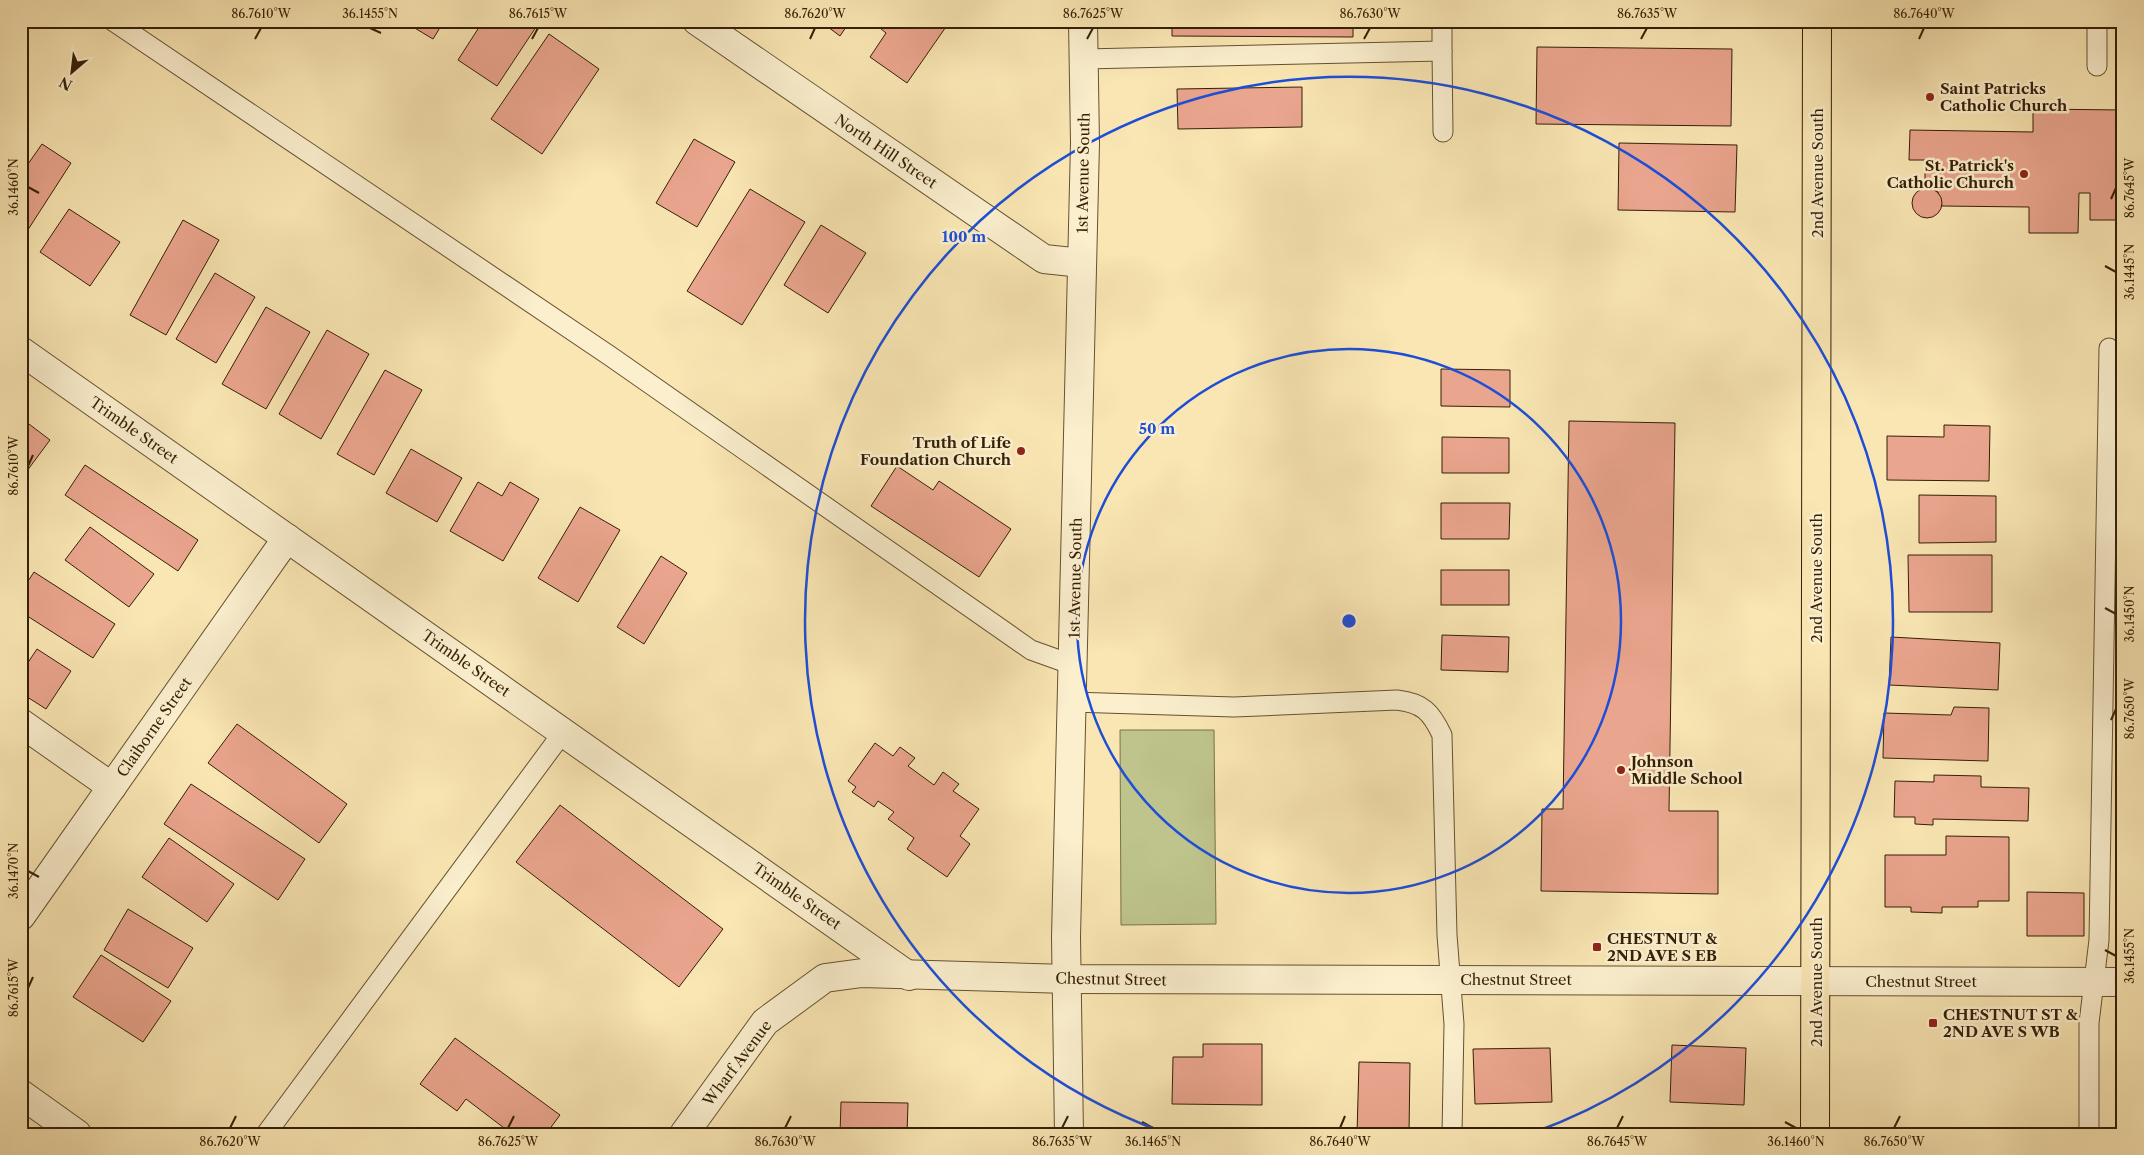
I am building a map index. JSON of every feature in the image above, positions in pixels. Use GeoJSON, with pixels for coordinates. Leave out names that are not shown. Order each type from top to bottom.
{"type":"FeatureCollection","features":[{"type":"Feature","properties":{"kind":"main road","name":"2nd Avenue South"},"geometry":{"type":"LineString","coordinates":[[1815,1134],[1817,21]]}},
{"type":"Feature","properties":{"kind":"street","name":"North Hill Street"},"geometry":{"type":"LineString","coordinates":[[697,21],[1044,258],[1082,263]]}},
{"type":"Feature","properties":{"kind":"street","name":"1st Avenue South"},"geometry":{"type":"LineString","coordinates":[[1069,1134],[1066,937],[1071,702],[1074,665],[1082,263],[1084,21]]}},
{"type":"Feature","properties":{"kind":"street","name":"Trimble Street"},"geometry":{"type":"LineString","coordinates":[[21,351],[909,976]]}},
{"type":"Feature","properties":{"kind":"street","name":"Claiborne Street"},"geometry":{"type":"LineString","coordinates":[[21,916],[287,538]]}},
{"type":"Feature","properties":{"kind":"street"},"geometry":{"type":"LineString","coordinates":[[21,723],[112,787]]}},
{"type":"Feature","properties":{"kind":"street","name":"Wharf Avenue"},"geometry":{"type":"LineString","coordinates":[[684,1134],[765,1022],[825,978],[862,972],[909,976]]}},
{"type":"Feature","properties":{"kind":"street","name":"Chestnut Street"},"geometry":{"type":"LineString","coordinates":[[909,976],[1068,980],[1450,979],[2123,982]]}},
{"type":"Feature","properties":{"kind":"street"},"geometry":{"type":"LineString","coordinates":[[21,1094],[77,1134]]}},
{"type":"Feature","properties":{"kind":"lane"},"geometry":{"type":"LineString","coordinates":[[114,21],[610,356],[1031,650],[1074,665]]}},
{"type":"Feature","properties":{"kind":"lane"},"geometry":{"type":"LineString","coordinates":[[1442,21],[1443,132]]}},
{"type":"Feature","properties":{"kind":"lane"},"geometry":{"type":"LineString","coordinates":[[2097,21],[2097,66]]}},
{"type":"Feature","properties":{"kind":"lane"},"geometry":{"type":"LineString","coordinates":[[1084,59],[1442,51]]}},
{"type":"Feature","properties":{"kind":"lane"},"geometry":{"type":"LineString","coordinates":[[2089,1134],[2089,1023],[2099,940],[2109,348]]}},
{"type":"Feature","properties":{"kind":"lane"},"geometry":{"type":"LineString","coordinates":[[1071,702],[1234,707],[1397,700],[1412,702],[1424,708],[1434,720],[1442,735],[1447,935],[1454,1024],[1452,1134]]}},
{"type":"Feature","properties":{"kind":"lane"},"geometry":{"type":"LineString","coordinates":[[266,1134],[564,732]]}},
{"type":"Feature","properties":{"kind":"green space"},"geometry":{"type":"Polygon","coordinates":[[[1120,730],[1214,730],[1216,924],[1121,925],[1120,730]]]}},
{"type":"Feature","properties":{"kind":"building"},"geometry":{"type":"Polygon","coordinates":[[[403,21],[444,21],[433,39],[403,21]]]}},
{"type":"Feature","properties":{"kind":"building"},"geometry":{"type":"Polygon","coordinates":[[[483,21],[540,21],[497,86],[458,60],[483,21]]]}},
{"type":"Feature","properties":{"kind":"building"},"geometry":{"type":"Polygon","coordinates":[[[820,21],[850,21],[840,36],[820,21]]]}},
{"type":"Feature","properties":{"kind":"building"},"geometry":{"type":"Polygon","coordinates":[[[877,21],[950,21],[907,83],[870,57],[886,33],[875,24],[877,21]]]}},
{"type":"Feature","properties":{"kind":"building"},"geometry":{"type":"Polygon","coordinates":[[[1172,21],[1353,21],[1353,37],[1172,36],[1172,21]]]}},
{"type":"Feature","properties":{"kind":"building"},"geometry":{"type":"Polygon","coordinates":[[[549,34],[599,69],[542,154],[491,119],[549,34]]]}},
{"type":"Feature","properties":{"kind":"building"},"geometry":{"type":"Polygon","coordinates":[[[1537,47],[1732,49],[1731,126],[1536,124],[1537,47]]]}},
{"type":"Feature","properties":{"kind":"building"},"geometry":{"type":"Polygon","coordinates":[[[1302,87],[1302,127],[1178,129],[1177,89],[1302,87]]]}},
{"type":"Feature","properties":{"kind":"building","name":"St. Patrick's Catholic Church"},"geometry":{"type":"Polygon","coordinates":[[[2033,109],[2123,110],[2123,220],[2090,220],[2090,193],[2079,193],[2078,233],[2029,233],[2029,207],[1942,206],[1938,192],[1925,188],[1925,160],[1909,160],[1910,130],[2033,132],[2033,109]]]}},
{"type":"Feature","properties":{"kind":"building"},"geometry":{"type":"Polygon","coordinates":[[[694,139],[735,162],[697,227],[656,203],[694,139]]]}},
{"type":"Feature","properties":{"kind":"building"},"geometry":{"type":"Polygon","coordinates":[[[1619,143],[1737,145],[1735,212],[1618,210],[1619,143]]]}},
{"type":"Feature","properties":{"kind":"building"},"geometry":{"type":"Polygon","coordinates":[[[42,144],[71,163],[22,239],[21,174],[42,144]]]}},
{"type":"Feature","properties":{"kind":"building"},"geometry":{"type":"Polygon","coordinates":[[[1927,188],[1938,192],[1942,203],[1938,214],[1927,218],[1916,214],[1912,203],[1916,192],[1927,188]]]}},
{"type":"Feature","properties":{"kind":"building"},"geometry":{"type":"Polygon","coordinates":[[[750,189],[805,222],[742,325],[687,291],[750,189]]]}},
{"type":"Feature","properties":{"kind":"building"},"geometry":{"type":"Polygon","coordinates":[[[69,209],[120,242],[90,286],[40,252],[69,209]]]}},
{"type":"Feature","properties":{"kind":"building"},"geometry":{"type":"Polygon","coordinates":[[[183,220],[219,240],[166,335],[130,315],[183,220]]]}},
{"type":"Feature","properties":{"kind":"building"},"geometry":{"type":"Polygon","coordinates":[[[821,225],[866,253],[828,313],[784,285],[821,225]]]}},
{"type":"Feature","properties":{"kind":"building"},"geometry":{"type":"Polygon","coordinates":[[[215,273],[255,297],[216,363],[176,339],[215,273]]]}},
{"type":"Feature","properties":{"kind":"building"},"geometry":{"type":"Polygon","coordinates":[[[266,307],[310,332],[266,409],[222,384],[266,307]]]}},
{"type":"Feature","properties":{"kind":"building"},"geometry":{"type":"Polygon","coordinates":[[[327,330],[369,354],[321,439],[279,414],[327,330]]]}},
{"type":"Feature","properties":{"kind":"building"},"geometry":{"type":"Polygon","coordinates":[[[1441,369],[1510,370],[1510,407],[1441,406],[1441,369]]]}},
{"type":"Feature","properties":{"kind":"building"},"geometry":{"type":"Polygon","coordinates":[[[385,370],[422,390],[374,475],[337,454],[385,370]]]}},
{"type":"Feature","properties":{"kind":"building"},"geometry":{"type":"Polygon","coordinates":[[[21,418],[50,440],[21,479],[21,418]]]}},
{"type":"Feature","properties":{"kind":"building"},"geometry":{"type":"Polygon","coordinates":[[[1569,421],[1675,423],[1669,811],[1718,811],[1718,894],[1541,891],[1542,809],[1563,809],[1569,421]]]}},
{"type":"Feature","properties":{"kind":"building"},"geometry":{"type":"Polygon","coordinates":[[[1944,425],[1990,426],[1989,481],[1887,480],[1887,436],[1944,437],[1944,425]]]}},
{"type":"Feature","properties":{"kind":"building"},"geometry":{"type":"Polygon","coordinates":[[[1442,437],[1509,438],[1509,473],[1442,473],[1442,437]]]}},
{"type":"Feature","properties":{"kind":"building"},"geometry":{"type":"Polygon","coordinates":[[[411,449],[462,478],[437,522],[386,493],[411,449]]]}},
{"type":"Feature","properties":{"kind":"building"},"geometry":{"type":"Polygon","coordinates":[[[85,465],[198,540],[178,571],[65,495],[85,465]]]}},
{"type":"Feature","properties":{"kind":"building"},"geometry":{"type":"Polygon","coordinates":[[[897,466],[933,490],[939,481],[1011,529],[979,577],[871,506],[897,466]]]}},
{"type":"Feature","properties":{"kind":"building"},"geometry":{"type":"Polygon","coordinates":[[[478,482],[502,496],[510,482],[539,499],[503,561],[450,531],[478,482]]]}},
{"type":"Feature","properties":{"kind":"building"},"geometry":{"type":"Polygon","coordinates":[[[1919,495],[1996,496],[1996,542],[1919,543],[1919,495]]]}},
{"type":"Feature","properties":{"kind":"building"},"geometry":{"type":"Polygon","coordinates":[[[1441,503],[1510,503],[1509,539],[1441,539],[1441,503]]]}},
{"type":"Feature","properties":{"kind":"building"},"geometry":{"type":"Polygon","coordinates":[[[580,507],[620,530],[578,602],[538,578],[580,507]]]}},
{"type":"Feature","properties":{"kind":"building"},"geometry":{"type":"Polygon","coordinates":[[[90,527],[154,574],[129,607],[65,560],[90,527]]]}},
{"type":"Feature","properties":{"kind":"building"},"geometry":{"type":"Polygon","coordinates":[[[1908,555],[1992,555],[1992,612],[1909,612],[1908,555]]]}},
{"type":"Feature","properties":{"kind":"building"},"geometry":{"type":"Polygon","coordinates":[[[661,556],[687,573],[644,644],[617,627],[661,556]]]}},
{"type":"Feature","properties":{"kind":"building"},"geometry":{"type":"Polygon","coordinates":[[[1441,570],[1509,570],[1509,605],[1441,605],[1441,570]]]}},
{"type":"Feature","properties":{"kind":"building"},"geometry":{"type":"Polygon","coordinates":[[[34,572],[115,624],[93,658],[21,612],[21,592],[34,572]]]}},
{"type":"Feature","properties":{"kind":"building"},"geometry":{"type":"Polygon","coordinates":[[[1442,635],[1509,637],[1508,672],[1441,670],[1442,635]]]}},
{"type":"Feature","properties":{"kind":"building"},"geometry":{"type":"Polygon","coordinates":[[[1891,637],[2000,643],[1998,690],[1889,685],[1891,637]]]}},
{"type":"Feature","properties":{"kind":"building"},"geometry":{"type":"Polygon","coordinates":[[[37,649],[71,671],[46,709],[21,693],[21,673],[37,649]]]}},
{"type":"Feature","properties":{"kind":"building"},"geometry":{"type":"Polygon","coordinates":[[[1954,707],[1989,708],[1988,761],[1883,758],[1884,713],[1951,715],[1954,707]]]}},
{"type":"Feature","properties":{"kind":"building"},"geometry":{"type":"Polygon","coordinates":[[[237,724],[347,804],[319,843],[208,763],[237,724]]]}},
{"type":"Feature","properties":{"kind":"building"},"geometry":{"type":"Polygon","coordinates":[[[875,743],[893,756],[900,747],[915,758],[908,766],[934,785],[943,772],[959,784],[953,791],[979,809],[960,836],[970,844],[947,877],[907,849],[914,838],[888,819],[894,812],[878,801],[874,807],[852,792],[856,787],[848,781],[875,743]]]}},
{"type":"Feature","properties":{"kind":"building"},"geometry":{"type":"Polygon","coordinates":[[[1934,775],[1981,776],[1981,787],[2029,788],[2028,821],[1933,819],[1933,825],[1915,824],[1915,817],[1894,817],[1895,781],[1934,782],[1934,775]]]}},
{"type":"Feature","properties":{"kind":"building"},"geometry":{"type":"Polygon","coordinates":[[[191,784],[305,859],[278,900],[164,824],[191,784]]]}},
{"type":"Feature","properties":{"kind":"building"},"geometry":{"type":"Polygon","coordinates":[[[560,805],[723,929],[679,987],[516,862],[560,805]]]}},
{"type":"Feature","properties":{"kind":"building"},"geometry":{"type":"Polygon","coordinates":[[[1946,836],[2009,837],[2009,901],[1978,901],[1978,907],[1942,907],[1942,913],[1911,912],[1911,907],[1885,907],[1885,855],[1946,855],[1946,836]]]}},
{"type":"Feature","properties":{"kind":"building"},"geometry":{"type":"Polygon","coordinates":[[[169,838],[234,884],[207,922],[142,877],[169,838]]]}},
{"type":"Feature","properties":{"kind":"building"},"geometry":{"type":"Polygon","coordinates":[[[2027,892],[2084,893],[2084,936],[2027,936],[2027,892]]]}},
{"type":"Feature","properties":{"kind":"building"},"geometry":{"type":"Polygon","coordinates":[[[128,909],[193,948],[168,988],[104,950],[128,909]]]}},
{"type":"Feature","properties":{"kind":"building"},"geometry":{"type":"Polygon","coordinates":[[[101,955],[171,1001],[143,1042],[73,997],[101,955]]]}},
{"type":"Feature","properties":{"kind":"building"},"geometry":{"type":"Polygon","coordinates":[[[455,1038],[560,1115],[546,1134],[512,1134],[466,1099],[457,1111],[420,1084],[455,1038]]]}},
{"type":"Feature","properties":{"kind":"building"},"geometry":{"type":"Polygon","coordinates":[[[1203,1044],[1262,1044],[1262,1105],[1172,1104],[1173,1057],[1203,1057],[1203,1044]]]}},
{"type":"Feature","properties":{"kind":"building"},"geometry":{"type":"Polygon","coordinates":[[[1672,1045],[1746,1048],[1744,1105],[1670,1102],[1672,1045]]]}},
{"type":"Feature","properties":{"kind":"building"},"geometry":{"type":"Polygon","coordinates":[[[1550,1048],[1552,1102],[1475,1104],[1473,1049],[1550,1048]]]}},
{"type":"Feature","properties":{"kind":"building"},"geometry":{"type":"Polygon","coordinates":[[[1359,1062],[1410,1063],[1409,1134],[1357,1134],[1359,1062]]]}},
{"type":"Feature","properties":{"kind":"building"},"geometry":{"type":"Polygon","coordinates":[[[841,1102],[908,1103],[907,1134],[840,1134],[841,1102]]]}},
{"type":"Feature","properties":{"kind":"building"},"geometry":{"type":"Polygon","coordinates":[[[1167,1129],[1222,1130],[1222,1134],[1167,1134],[1167,1129]]]}},
{"type":"Feature","properties":{"kind":"place","name":"Saint Patricks Catholic Church"},"geometry":{"type":"Point","coordinates":[1930,97]}},
{"type":"Feature","properties":{"kind":"place","name":"St. Patrick's Catholic Church"},"geometry":{"type":"Point","coordinates":[2024,174]}},
{"type":"Feature","properties":{"kind":"place","name":"Truth of Life Foundation Church"},"geometry":{"type":"Point","coordinates":[1021,451]}},
{"type":"Feature","properties":{"kind":"place","name":"Johnson Middle School"},"geometry":{"type":"Point","coordinates":[1621,770]}},
{"type":"Feature","properties":{"kind":"place","name":"CHESTNUT & 2ND AVE S EB"},"geometry":{"type":"Point","coordinates":[1597,947]}},
{"type":"Feature","properties":{"kind":"place","name":"CHESTNUT ST & 2ND AVE S WB"},"geometry":{"type":"Point","coordinates":[1933,1023]}}]}
